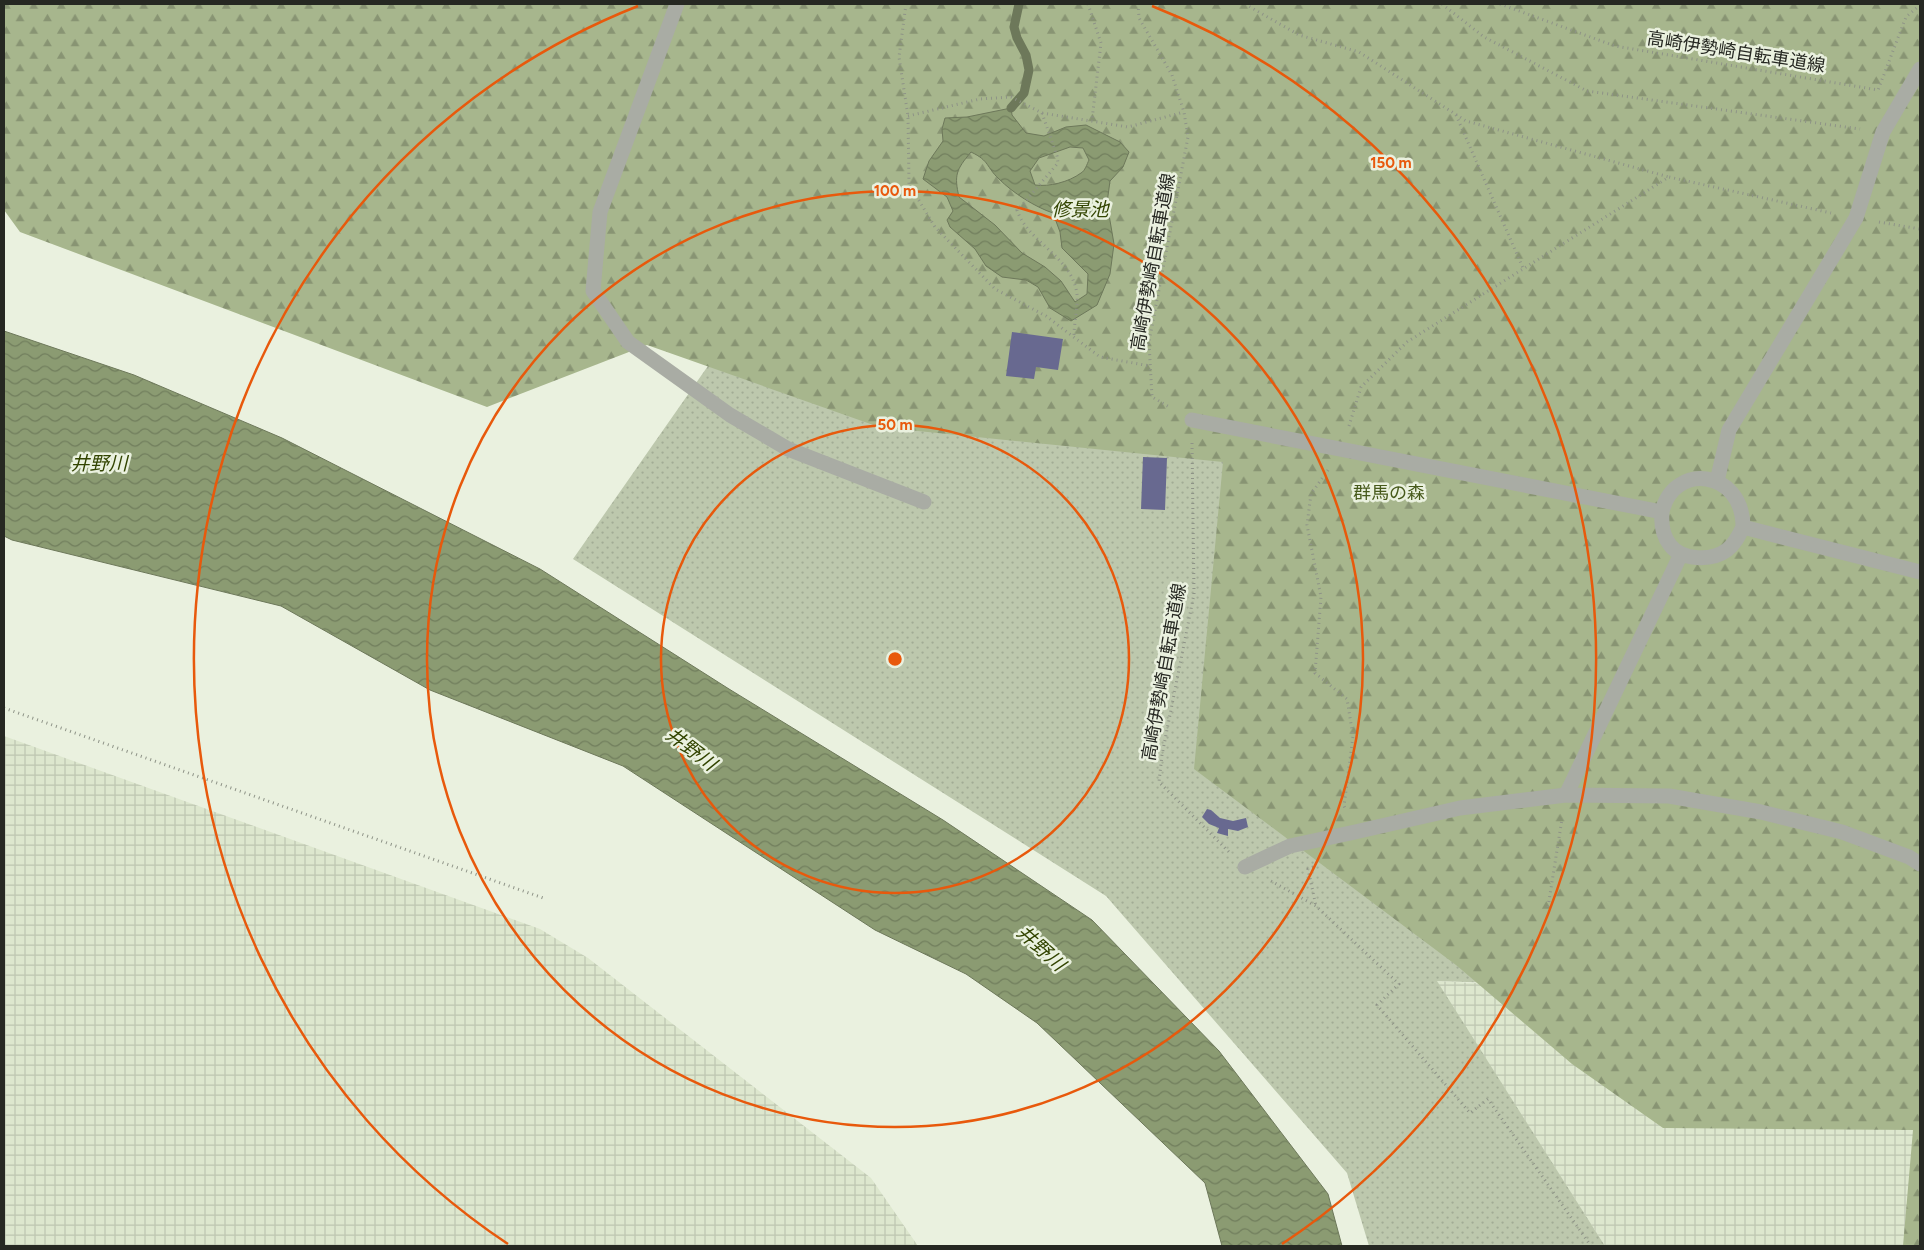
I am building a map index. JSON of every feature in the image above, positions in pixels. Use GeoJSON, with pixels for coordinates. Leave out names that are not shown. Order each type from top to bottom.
{"type":"FeatureCollection","features":[{"type":"Feature","properties":{"kind":"lane"},"geometry":{"type":"LineString","coordinates":[[677,4],[600,212],[593,291],[628,342],[730,415],[788,449],[924,502]]}},
{"type":"Feature","properties":{"kind":"lane"},"geometry":{"type":"LineString","coordinates":[[1717,481],[1729,430],[1856,218],[1883,132],[1920,69]]}},
{"type":"Feature","properties":{"kind":"lane"},"geometry":{"type":"LineString","coordinates":[[1192,420],[1662,512]]}},
{"type":"Feature","properties":{"kind":"lane"},"geometry":{"type":"LineString","coordinates":[[1701,479],[1717,481],[1730,490],[1743,513],[1743,527],[1738,538],[1727,550],[1712,557],[1696,558],[1681,554],[1670,545],[1664,534],[1661,523],[1664,501],[1677,486],[1701,479]]}},
{"type":"Feature","properties":{"kind":"lane"},"geometry":{"type":"LineString","coordinates":[[1743,527],[1920,572]]}},
{"type":"Feature","properties":{"kind":"lane"},"geometry":{"type":"LineString","coordinates":[[1566,795],[1681,554]]}},
{"type":"Feature","properties":{"kind":"lane"},"geometry":{"type":"LineString","coordinates":[[1245,867],[1290,846],[1460,808],[1566,795],[1669,796],[1761,812],[1842,832],[1909,857],[1920,864]]}},
{"type":"Feature","properties":{"kind":"path"},"geometry":{"type":"LineString","coordinates":[[906,4],[899,57],[908,116],[909,184],[935,227],[995,289],[1046,316],[1100,356],[1150,366]]}},
{"type":"Feature","properties":{"kind":"path"},"geometry":{"type":"LineString","coordinates":[[1088,4],[1101,43],[1092,120]]}},
{"type":"Feature","properties":{"kind":"path","name":"高崎伊勢崎自転車道線"},"geometry":{"type":"LineString","coordinates":[[1138,4],[1139,18],[1172,75],[1184,112],[1188,138],[1149,342],[1152,397],[1192,420],[1194,594],[1162,755],[1159,782],[1245,867],[1316,906],[1398,984],[1377,1005],[1470,1113],[1488,1099],[1590,1246]]}},
{"type":"Feature","properties":{"kind":"path"},"geometry":{"type":"LineString","coordinates":[[1245,4],[1298,34],[1359,52],[1466,121],[1670,177],[1856,218],[1920,228]]}},
{"type":"Feature","properties":{"kind":"path"},"geometry":{"type":"LineString","coordinates":[[1442,4],[1484,37],[1587,91],[1883,132]]}},
{"type":"Feature","properties":{"kind":"path","name":"高崎伊勢崎自転車道線"},"geometry":{"type":"LineString","coordinates":[[1500,4],[1615,46],[1878,90],[1906,16],[1920,6]]}},
{"type":"Feature","properties":{"kind":"path"},"geometry":{"type":"LineString","coordinates":[[908,116],[980,99],[1011,97],[1042,113],[1128,127],[1184,112]]}},
{"type":"Feature","properties":{"kind":"path"},"geometry":{"type":"LineString","coordinates":[[1042,113],[1058,156],[1058,163],[1017,210],[1021,222],[1068,269],[1077,293],[1074,337]]}},
{"type":"Feature","properties":{"kind":"path"},"geometry":{"type":"LineString","coordinates":[[1456,115],[1522,268]]}},
{"type":"Feature","properties":{"kind":"path"},"geometry":{"type":"LineString","coordinates":[[1354,832],[1344,806],[1353,736],[1347,699],[1315,673],[1321,597],[1307,525],[1311,494],[1342,449],[1361,387],[1408,342],[1522,268],[1670,177]]}},
{"type":"Feature","properties":{"kind":"path"},"geometry":{"type":"LineString","coordinates":[[4,708],[546,898]]}},
{"type":"Feature","properties":{"kind":"path"},"geometry":{"type":"LineString","coordinates":[[1548,907],[1566,795]]}},
{"type":"Feature","properties":{"kind":"path"},"geometry":{"type":"LineString","coordinates":[[1316,866],[1308,869],[1316,906]]}},
{"type":"Feature","properties":{"kind":"shaded area"},"geometry":{"type":"Polygon","coordinates":[[[4,736],[540,929],[588,958],[871,1178],[918,1246],[4,1246],[4,736]]]}},
{"type":"Feature","properties":{"kind":"shaded area"},"geometry":{"type":"Polygon","coordinates":[[[1436,981],[1808,1001],[1920,1026],[1920,1246],[1605,1246],[1436,981]]]}},
{"type":"Feature","properties":{"kind":"green space","name":"群馬の森"},"geometry":{"type":"Polygon","coordinates":[[[4,4],[1920,4],[1920,1246],[1903,1246],[1913,1130],[1663,1128],[1572,1064],[1456,965],[1194,769],[1223,462],[879,427],[647,345],[487,407],[20,232],[4,210],[4,4]]]}},
{"type":"Feature","properties":{"kind":"green space","name":"群馬の森"},"geometry":{"type":"Polygon","coordinates":[[[1920,4],[1812,994],[1437,981],[1605,1246],[1369,1246],[1347,1173],[1106,896],[573,559],[849,164],[1920,4]]]}},
{"type":"Feature","properties":{"kind":"water","name":"修景池"},"geometry":{"type":"Polygon","coordinates":[[[1011,108],[1012,115],[1026,133],[1044,136],[1066,127],[1086,125],[1120,142],[1129,152],[1123,167],[1110,181],[1107,203],[1114,244],[1110,274],[1097,305],[1071,321],[1050,308],[1038,287],[1026,280],[1002,277],[986,266],[975,249],[950,227],[947,220],[953,211],[947,197],[923,179],[929,161],[943,141],[942,129],[945,118],[967,117],[1011,108]],[[1070,147],[1039,158],[1030,171],[1035,185],[1059,183],[1071,179],[1084,171],[1089,160],[1083,148],[1070,147]],[[971,152],[959,168],[957,183],[959,197],[995,225],[1022,253],[1045,267],[1061,281],[1075,302],[1087,294],[1088,274],[1062,248],[1060,232],[1053,213],[1024,199],[995,175],[985,161],[971,152]]]}},
{"type":"Feature","properties":{"kind":"water","name":"井野川"},"geometry":{"type":"Polygon","coordinates":[[[4,331],[134,375],[282,438],[540,569],[729,689],[943,820],[1092,920],[1219,1051],[1328,1194],[1342,1246],[1222,1246],[1205,1183],[1037,1023],[966,974],[875,930],[623,766],[430,690],[281,606],[12,540],[4,536],[4,331]]]}},
{"type":"Feature","properties":{"kind":"building"},"geometry":{"type":"Polygon","coordinates":[[[1012,332],[1063,339],[1058,370],[1036,367],[1034,379],[1006,376],[1012,332]]]}},
{"type":"Feature","properties":{"kind":"building"},"geometry":{"type":"Polygon","coordinates":[[[1143,457],[1167,458],[1165,510],[1141,509],[1143,457]]]}},
{"type":"Feature","properties":{"kind":"building"},"geometry":{"type":"Polygon","coordinates":[[[1207,809],[1220,818],[1233,821],[1246,818],[1248,827],[1238,831],[1228,829],[1228,836],[1217,833],[1219,828],[1209,824],[1202,817],[1207,809]]]}},
{"type":"Feature","properties":{"kind":"waterway"},"geometry":{"type":"LineString","coordinates":[[1011,108],[1024,93],[1029,70],[1026,55],[1017,38],[1014,27],[1019,4]]}}]}
